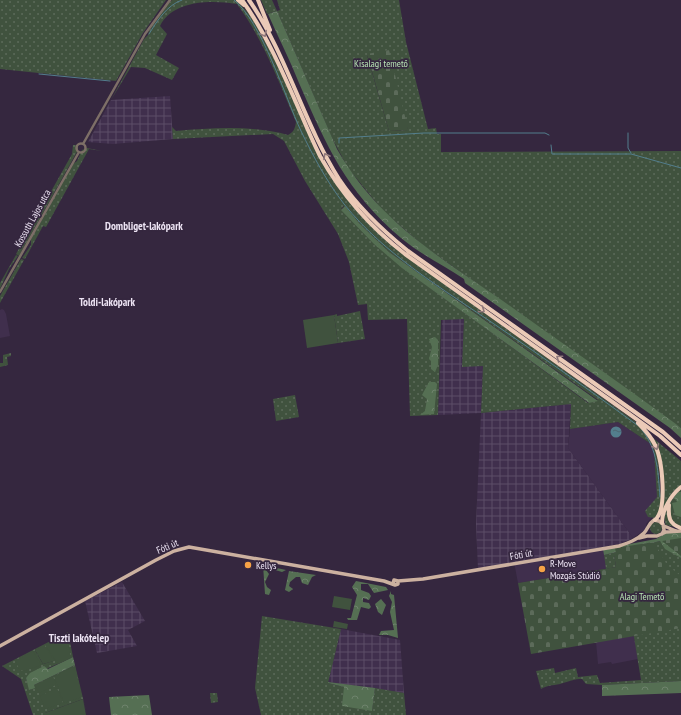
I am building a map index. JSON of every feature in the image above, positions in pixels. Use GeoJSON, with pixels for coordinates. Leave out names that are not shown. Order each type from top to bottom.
{"type":"FeatureCollection","features":[{"type":"Feature","properties":{"kind":"highway"},"geometry":{"type":"LineString","coordinates":[[238,0],[250,11]]}},
{"type":"Feature","properties":{"kind":"highway"},"geometry":{"type":"LineString","coordinates":[[242,0],[250,11],[276,58],[320,154],[349,200],[366,220],[405,254],[660,436],[681,455]]}},
{"type":"Feature","properties":{"kind":"highway"},"geometry":{"type":"LineString","coordinates":[[249,0],[274,43]]}},
{"type":"Feature","properties":{"kind":"highway"},"geometry":{"type":"LineString","coordinates":[[258,0],[274,43],[324,151],[339,178],[369,216],[408,251],[657,428],[681,448]]}},
{"type":"Feature","properties":{"kind":"highway"},"geometry":{"type":"LineString","coordinates":[[621,408],[645,430],[654,442],[658,451],[661,468],[663,503],[661,513],[655,520]]}},
{"type":"Feature","properties":{"kind":"highway"},"geometry":{"type":"LineString","coordinates":[[663,524],[663,515],[670,501],[681,487]]}},
{"type":"Feature","properties":{"kind":"highway"},"geometry":{"type":"LineString","coordinates":[[670,501],[668,514],[670,521],[680,530]]}},
{"type":"Feature","properties":{"kind":"main road"},"geometry":{"type":"LineString","coordinates":[[636,538],[648,528],[650,522],[655,520],[680,530]]}},
{"type":"Feature","properties":{"kind":"main road"},"geometry":{"type":"LineString","coordinates":[[662,534],[663,524]]}},
{"type":"Feature","properties":{"kind":"main road"},"geometry":{"type":"LineString","coordinates":[[648,528],[652,536]]}},
{"type":"Feature","properties":{"kind":"main road"},"geometry":{"type":"LineString","coordinates":[[636,538],[657,536],[680,530]]}},
{"type":"Feature","properties":{"kind":"main road","name":"Fóti út"},"geometry":{"type":"LineString","coordinates":[[0,646],[156,560],[182,548],[221,552],[393,582],[396,586],[398,582],[407,582],[619,546],[636,538]]}},
{"type":"Feature","properties":{"kind":"street"},"geometry":{"type":"LineString","coordinates":[[83,144],[85,150],[79,152],[78,146],[83,144],[144,34],[170,1]]}},
{"type":"Feature","properties":{"kind":"street","name":"Kossuth Lajos utca"},"geometry":{"type":"LineString","coordinates":[[0,292],[79,152]]}},
{"type":"Feature","properties":{"kind":"shaded area"},"geometry":{"type":"Polygon","coordinates":[[[170,96],[173,139],[113,144],[88,142],[111,100],[170,96]]]}},
{"type":"Feature","properties":{"kind":"shaded area"},"geometry":{"type":"Polygon","coordinates":[[[2,309],[6,314],[10,336],[0,338],[0,310],[2,309]]]}},
{"type":"Feature","properties":{"kind":"shaded area"},"geometry":{"type":"Polygon","coordinates":[[[442,319],[464,319],[462,366],[483,366],[481,413],[438,415],[442,319]]]}},
{"type":"Feature","properties":{"kind":"shaded area"},"geometry":{"type":"Polygon","coordinates":[[[571,404],[568,448],[633,538],[620,544],[478,569],[476,524],[481,413],[571,404]]]}},
{"type":"Feature","properties":{"kind":"shaded area"},"geometry":{"type":"Polygon","coordinates":[[[618,422],[651,444],[654,451],[658,498],[652,517],[646,524],[646,529],[633,538],[568,448],[570,429],[618,422]]]}},
{"type":"Feature","properties":{"kind":"shaded area"},"geometry":{"type":"Polygon","coordinates":[[[603,547],[614,554],[616,567],[518,583],[514,562],[603,547]]]}},
{"type":"Feature","properties":{"kind":"shaded area"},"geometry":{"type":"Polygon","coordinates":[[[122,582],[145,621],[128,630],[137,646],[97,653],[85,601],[122,582]]]}},
{"type":"Feature","properties":{"kind":"shaded area"},"geometry":{"type":"Polygon","coordinates":[[[341,629],[400,640],[404,693],[328,682],[341,629]]]}},
{"type":"Feature","properties":{"kind":"shaded area"},"geometry":{"type":"Polygon","coordinates":[[[634,636],[638,659],[612,664],[611,662],[598,664],[596,642],[634,636]]]}},
{"type":"Feature","properties":{"kind":"green space"},"geometry":{"type":"Polygon","coordinates":[[[0,0],[166,0],[143,33],[116,81],[0,69],[0,0]]]}},
{"type":"Feature","properties":{"kind":"green space"},"geometry":{"type":"Polygon","coordinates":[[[172,0],[236,0],[251,16],[274,58],[319,155],[365,220],[422,268],[639,424],[655,447],[658,460],[661,508],[655,518],[648,517],[645,511],[657,497],[654,451],[651,444],[618,422],[570,429],[571,404],[481,413],[483,366],[462,367],[464,319],[441,320],[438,415],[410,416],[407,319],[368,320],[367,304],[358,305],[349,262],[338,234],[305,181],[284,141],[273,134],[173,139],[172,127],[176,131],[232,128],[260,130],[288,135],[294,130],[296,122],[270,61],[255,32],[237,4],[205,2],[194,4],[174,11],[166,17],[160,26],[167,34],[156,55],[179,68],[172,80],[145,68],[131,67],[111,100],[144,39],[148,35],[162,10],[172,0]],[[344,206],[341,209],[403,268],[588,403],[598,400],[389,252],[344,206]]]}},
{"type":"Feature","properties":{"kind":"green space"},"geometry":{"type":"Polygon","coordinates":[[[261,0],[272,0],[277,11],[267,14],[261,0]]]}},
{"type":"Feature","properties":{"kind":"green space"},"geometry":{"type":"Polygon","coordinates":[[[277,0],[399,0],[406,42],[428,129],[436,128],[437,134],[441,134],[441,152],[681,151],[681,428],[424,246],[384,212],[348,168],[332,138],[277,11],[280,10],[277,0]],[[367,55],[389,131],[408,129],[367,55]]]}},
{"type":"Feature","properties":{"kind":"green space"},"geometry":{"type":"Polygon","coordinates":[[[277,11],[337,149],[353,174],[371,197],[390,217],[432,252],[676,424],[681,428],[681,438],[670,428],[465,283],[464,279],[408,244],[382,220],[352,185],[329,148],[268,14],[277,11]]]}},
{"type":"Feature","properties":{"kind":"green space","name":"Kisalagi temető"},"geometry":{"type":"Polygon","coordinates":[[[389,50],[408,130],[389,131],[367,54],[389,50]]]}},
{"type":"Feature","properties":{"kind":"green space"},"geometry":{"type":"Polygon","coordinates":[[[73,145],[78,145],[78,150],[19,256],[16,254],[72,154],[73,145]]]}},
{"type":"Feature","properties":{"kind":"green space"},"geometry":{"type":"Polygon","coordinates":[[[87,148],[102,151],[89,149],[46,227],[43,226],[25,259],[22,258],[31,245],[31,239],[73,164],[77,161],[82,150],[87,148]]]}},
{"type":"Feature","properties":{"kind":"green space"},"geometry":{"type":"Polygon","coordinates":[[[345,206],[359,223],[389,252],[598,401],[589,403],[402,268],[374,244],[341,210],[345,206]]]}},
{"type":"Feature","properties":{"kind":"green space"},"geometry":{"type":"Polygon","coordinates":[[[16,255],[18,256],[9,269],[0,289],[0,283],[16,255]]]}},
{"type":"Feature","properties":{"kind":"green space"},"geometry":{"type":"Polygon","coordinates":[[[21,259],[24,260],[0,303],[0,296],[21,259]]]}},
{"type":"Feature","properties":{"kind":"green space"},"geometry":{"type":"Polygon","coordinates":[[[360,311],[365,339],[338,343],[334,315],[337,314],[337,316],[360,311]]]}},
{"type":"Feature","properties":{"kind":"green space"},"geometry":{"type":"Polygon","coordinates":[[[334,315],[338,343],[307,348],[303,320],[334,315]]]}},
{"type":"Feature","properties":{"kind":"green space"},"geometry":{"type":"Polygon","coordinates":[[[435,337],[438,340],[438,365],[435,372],[431,369],[431,361],[429,359],[432,347],[429,339],[435,337]]]}},
{"type":"Feature","properties":{"kind":"green space"},"geometry":{"type":"Polygon","coordinates":[[[11,353],[11,356],[7,357],[8,365],[0,367],[0,363],[3,363],[3,355],[11,353]]]}},
{"type":"Feature","properties":{"kind":"green space"},"geometry":{"type":"Polygon","coordinates":[[[429,382],[435,382],[437,384],[434,414],[420,415],[425,411],[427,399],[422,395],[429,382]]]}},
{"type":"Feature","properties":{"kind":"green space"},"geometry":{"type":"Polygon","coordinates":[[[295,395],[299,417],[276,421],[273,399],[295,395]]]}},
{"type":"Feature","properties":{"kind":"green space"},"geometry":{"type":"Polygon","coordinates":[[[653,438],[681,461],[681,485],[673,492],[662,512],[664,488],[653,438]]]}},
{"type":"Feature","properties":{"kind":"green space"},"geometry":{"type":"Polygon","coordinates":[[[681,489],[681,528],[666,525],[665,516],[668,506],[674,496],[681,489]]]}},
{"type":"Feature","properties":{"kind":"green space"},"geometry":{"type":"Polygon","coordinates":[[[678,492],[681,492],[681,517],[675,515],[672,503],[677,502],[674,497],[678,492]]]}},
{"type":"Feature","properties":{"kind":"green space"},"geometry":{"type":"Polygon","coordinates":[[[654,522],[658,522],[662,528],[658,534],[654,534],[650,530],[650,526],[654,522]]]}},
{"type":"Feature","properties":{"kind":"green space"},"geometry":{"type":"Polygon","coordinates":[[[681,532],[681,558],[665,549],[660,541],[604,555],[603,549],[656,539],[666,533],[681,532]]]}},
{"type":"Feature","properties":{"kind":"green space"},"geometry":{"type":"Polygon","coordinates":[[[681,538],[681,556],[662,541],[681,538]]]}},
{"type":"Feature","properties":{"kind":"green space"},"geometry":{"type":"Polygon","coordinates":[[[660,541],[681,558],[681,681],[602,685],[586,684],[582,679],[579,679],[547,686],[541,689],[536,671],[554,668],[555,673],[576,668],[578,677],[597,675],[600,683],[641,680],[632,625],[614,554],[616,567],[606,569],[604,555],[660,541]]]}},
{"type":"Feature","properties":{"kind":"green space","name":"Alagi Temető"},"geometry":{"type":"Polygon","coordinates":[[[654,542],[667,565],[681,576],[681,628],[531,654],[518,583],[616,567],[614,554],[616,553],[615,548],[654,542]]]}},
{"type":"Feature","properties":{"kind":"green space"},"geometry":{"type":"Polygon","coordinates":[[[263,565],[286,570],[282,572],[269,568],[266,570],[269,574],[265,582],[267,587],[271,590],[269,595],[265,594],[263,565]]]}},
{"type":"Feature","properties":{"kind":"green space"},"geometry":{"type":"Polygon","coordinates":[[[289,571],[316,575],[312,577],[308,585],[302,583],[300,577],[296,577],[290,582],[289,586],[293,589],[289,592],[285,590],[289,571]]]}},
{"type":"Feature","properties":{"kind":"green space"},"geometry":{"type":"Polygon","coordinates":[[[356,581],[386,587],[388,590],[374,593],[368,584],[361,584],[361,590],[369,593],[371,596],[369,600],[363,598],[363,602],[369,603],[371,607],[369,609],[361,607],[357,620],[348,620],[347,618],[351,618],[357,595],[352,587],[356,581]]]}},
{"type":"Feature","properties":{"kind":"green space"},"geometry":{"type":"Polygon","coordinates":[[[391,591],[391,594],[394,595],[398,638],[388,635],[379,635],[381,631],[394,630],[390,612],[392,602],[389,596],[391,591]]]}},
{"type":"Feature","properties":{"kind":"green space"},"geometry":{"type":"Polygon","coordinates":[[[334,596],[352,599],[350,610],[332,607],[334,596]]]}},
{"type":"Feature","properties":{"kind":"green space"},"geometry":{"type":"Polygon","coordinates":[[[381,599],[386,605],[382,615],[378,612],[375,604],[381,599]]]}},
{"type":"Feature","properties":{"kind":"green space"},"geometry":{"type":"Polygon","coordinates":[[[262,616],[341,629],[328,683],[344,687],[372,710],[375,688],[404,693],[406,715],[261,715],[255,688],[262,616]]]}},
{"type":"Feature","properties":{"kind":"green space"},"geometry":{"type":"Polygon","coordinates":[[[334,621],[348,624],[347,629],[333,627],[334,621]]]}},
{"type":"Feature","properties":{"kind":"green space"},"geometry":{"type":"Polygon","coordinates":[[[68,632],[73,657],[26,678],[30,690],[34,685],[75,665],[87,715],[83,699],[45,713],[45,715],[33,715],[21,679],[2,666],[68,632]],[[35,650],[43,664],[53,661],[35,650]]]}},
{"type":"Feature","properties":{"kind":"green space"},"geometry":{"type":"Polygon","coordinates":[[[66,633],[71,658],[58,664],[45,645],[66,633]]]}},
{"type":"Feature","properties":{"kind":"green space"},"geometry":{"type":"Polygon","coordinates":[[[44,645],[54,661],[43,664],[35,650],[44,645]]]}},
{"type":"Feature","properties":{"kind":"green space"},"geometry":{"type":"Polygon","coordinates":[[[33,651],[41,665],[24,671],[20,670],[15,661],[33,651]]]}},
{"type":"Feature","properties":{"kind":"green space"},"geometry":{"type":"Polygon","coordinates":[[[73,657],[75,665],[34,685],[35,688],[29,690],[26,678],[30,673],[44,666],[48,669],[73,657]]]}},
{"type":"Feature","properties":{"kind":"green space"},"geometry":{"type":"Polygon","coordinates":[[[75,666],[82,697],[64,703],[54,676],[75,666]]]}},
{"type":"Feature","properties":{"kind":"green space"},"geometry":{"type":"Polygon","coordinates":[[[53,676],[56,685],[39,693],[35,685],[53,676]]]}},
{"type":"Feature","properties":{"kind":"green space"},"geometry":{"type":"Polygon","coordinates":[[[681,681],[681,693],[602,696],[602,685],[681,681]]]}},
{"type":"Feature","properties":{"kind":"green space"},"geometry":{"type":"Polygon","coordinates":[[[328,682],[375,688],[372,711],[342,706],[344,687],[328,682]]]}},
{"type":"Feature","properties":{"kind":"green space"},"geometry":{"type":"Polygon","coordinates":[[[57,688],[63,703],[45,709],[40,696],[57,688]]]}},
{"type":"Feature","properties":{"kind":"green space"},"geometry":{"type":"Polygon","coordinates":[[[210,693],[217,693],[218,702],[211,703],[210,693]]]}},
{"type":"Feature","properties":{"kind":"green space"},"geometry":{"type":"Polygon","coordinates":[[[149,695],[152,715],[111,715],[109,697],[149,695]]]}},
{"type":"Feature","properties":{"kind":"green space"},"geometry":{"type":"Polygon","coordinates":[[[83,699],[86,715],[45,715],[45,713],[83,699]]]}},
{"type":"Feature","properties":{"kind":"water"},"geometry":{"type":"Polygon","coordinates":[[[616,426],[620,428],[622,432],[620,436],[616,438],[612,436],[610,432],[612,428],[616,426]]]}},
{"type":"Feature","properties":{"kind":"waterway"},"geometry":{"type":"LineString","coordinates":[[149,34],[167,10],[182,0]]}},
{"type":"Feature","properties":{"kind":"waterway"},"geometry":{"type":"LineString","coordinates":[[234,0],[254,25],[263,42],[310,150],[338,196],[360,222],[396,255],[436,285],[550,362],[637,425]]}},
{"type":"Feature","properties":{"kind":"waterway"},"geometry":{"type":"LineString","coordinates":[[39,74],[110,81]]}},
{"type":"Feature","properties":{"kind":"waterway"},"geometry":{"type":"LineString","coordinates":[[339,143],[339,138],[424,133],[545,133],[549,135]]}},
{"type":"Feature","properties":{"kind":"waterway"},"geometry":{"type":"LineString","coordinates":[[628,133],[628,148],[631,153]]}},
{"type":"Feature","properties":{"kind":"waterway"},"geometry":{"type":"LineString","coordinates":[[551,145],[552,154],[631,154],[681,168]]}},
{"type":"Feature","properties":{"kind":"waterway"},"geometry":{"type":"LineString","coordinates":[[642,430],[654,454],[658,471],[660,497]]}},
{"type":"Feature","properties":{"kind":"place","name":"Kellys"},"geometry":{"type":"Point","coordinates":[248,565]}},
{"type":"Feature","properties":{"kind":"place","name":"R-Move Mozgás Stúdió"},"geometry":{"type":"Point","coordinates":[542,569]}},
{"type":"Feature","properties":{"kind":"district","name":"Dombliget-lakópark"},"geometry":{"type":"Point","coordinates":[144,226]}},
{"type":"Feature","properties":{"kind":"district","name":"Toldi-lakópark"},"geometry":{"type":"Point","coordinates":[107,302]}},
{"type":"Feature","properties":{"kind":"district","name":"Tiszti lakótelep"},"geometry":{"type":"Point","coordinates":[79,638]}}]}
